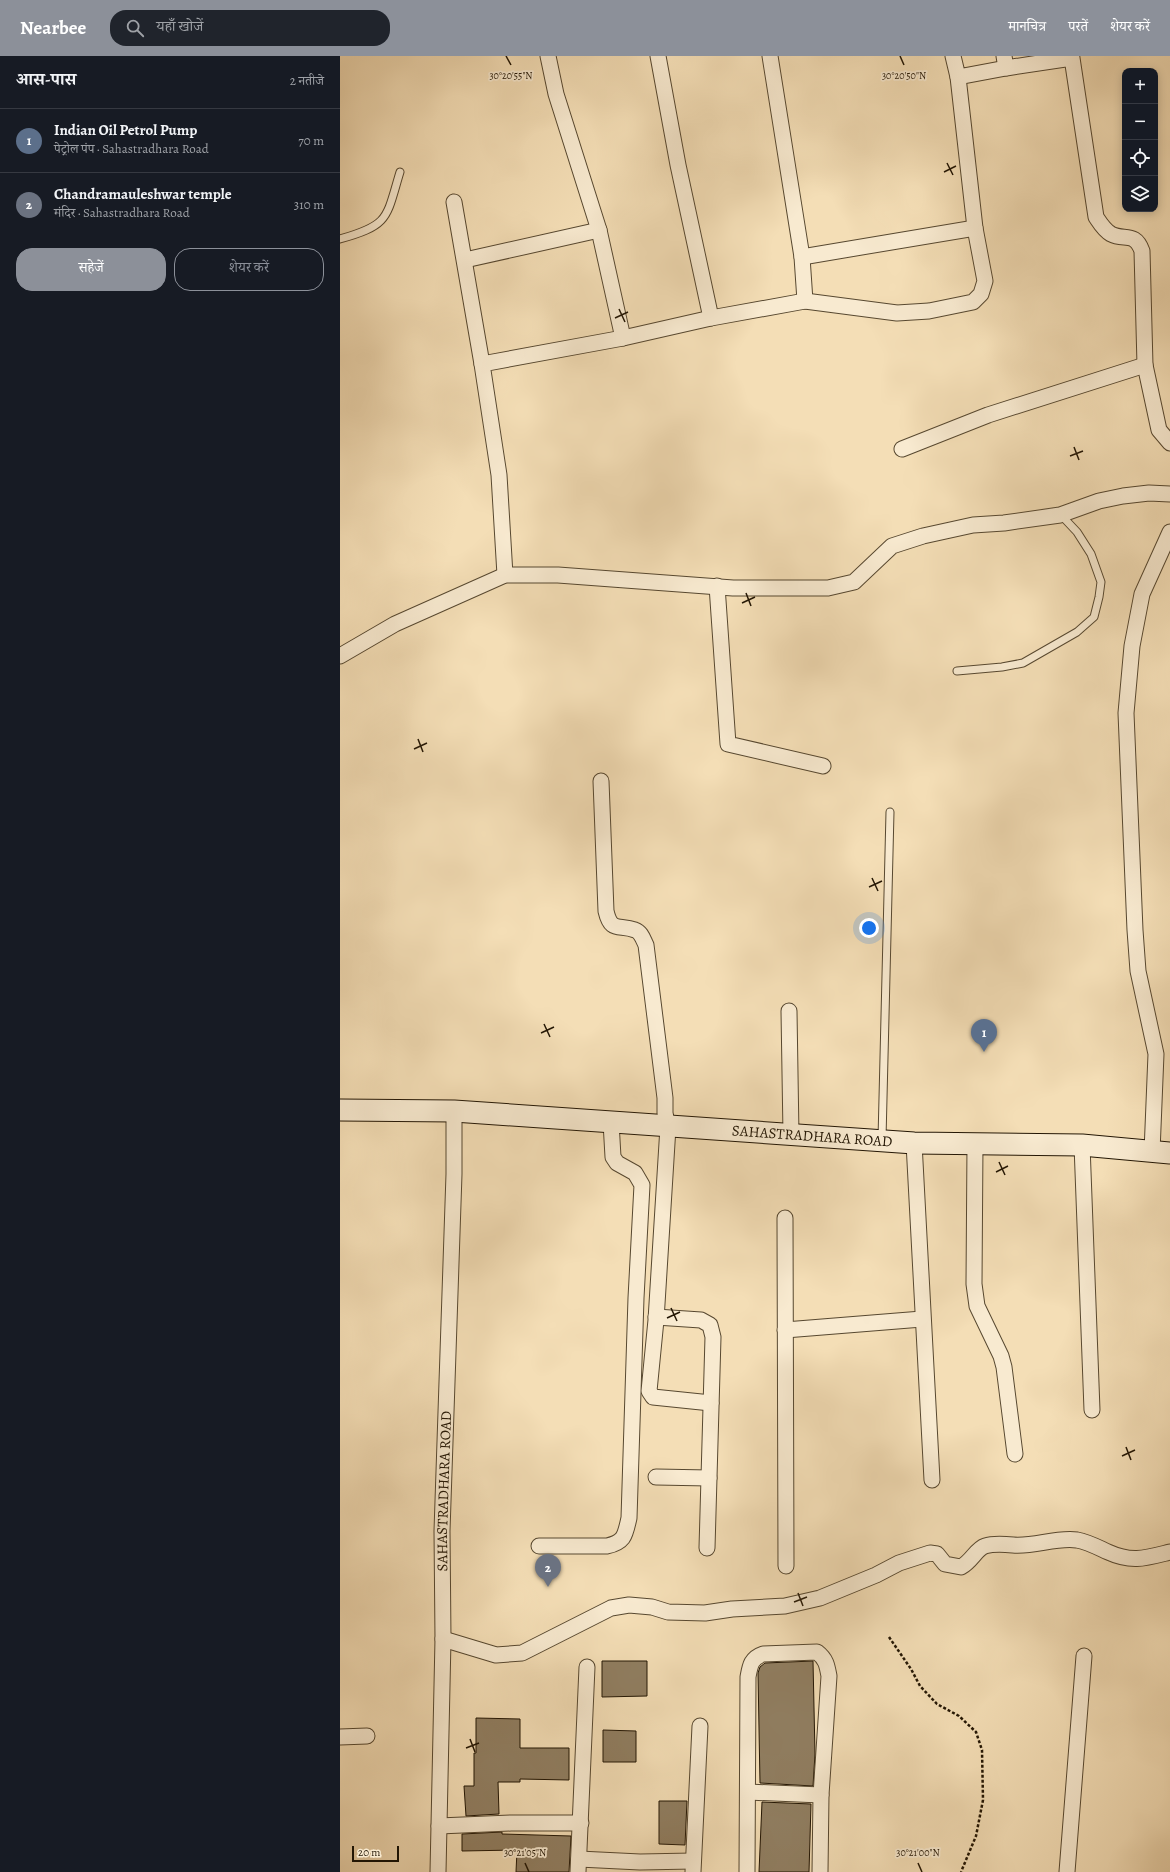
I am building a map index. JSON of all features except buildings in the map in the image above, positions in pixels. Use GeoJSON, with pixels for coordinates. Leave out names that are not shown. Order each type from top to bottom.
{"type":"FeatureCollection","features":[{"type":"Feature","properties":{"kind":"main road","name":"SAHASTRADHARA ROAD"},"geometry":{"type":"LineString","coordinates":[[340,1110],[454,1111],[914,1143],[1082,1146],[1161,1152]]}},
{"type":"Feature","properties":{"kind":"street"},"geometry":{"type":"LineString","coordinates":[[548,56],[556,94],[599,230],[623,338]]}},
{"type":"Feature","properties":{"kind":"street"},"geometry":{"type":"LineString","coordinates":[[658,56],[678,165],[712,318]]}},
{"type":"Feature","properties":{"kind":"street"},"geometry":{"type":"LineString","coordinates":[[770,56],[802,257],[805,302]]}},
{"type":"Feature","properties":{"kind":"street"},"geometry":{"type":"LineString","coordinates":[[482,364],[623,338],[712,318],[805,302],[897,313],[929,311],[973,302],[981,294],[985,281],[975,228],[958,77],[953,56]]}},
{"type":"Feature","properties":{"kind":"street"},"geometry":{"type":"LineString","coordinates":[[958,77],[1005,62],[1075,57],[1096,217],[1111,235],[1134,238],[1140,245],[1142,251],[1145,365],[1159,430],[1170,443]]}},
{"type":"Feature","properties":{"kind":"street"},"geometry":{"type":"LineString","coordinates":[[454,202],[465,260],[499,475],[504,576]]}},
{"type":"Feature","properties":{"kind":"street"},"geometry":{"type":"LineString","coordinates":[[802,257],[975,228]]}},
{"type":"Feature","properties":{"kind":"street"},"geometry":{"type":"LineString","coordinates":[[465,260],[599,230]]}},
{"type":"Feature","properties":{"kind":"street"},"geometry":{"type":"LineString","coordinates":[[902,449],[988,415],[1145,365]]}},
{"type":"Feature","properties":{"kind":"street"},"geometry":{"type":"LineString","coordinates":[[340,656],[396,624],[504,576],[558,575],[717,586],[797,589],[828,588],[854,582],[892,546],[923,536],[973,525],[1004,524],[1060,514],[1099,501],[1123,496],[1149,493],[1170,494]]}},
{"type":"Feature","properties":{"kind":"street"},"geometry":{"type":"LineString","coordinates":[[1161,1152],[1156,1054],[1138,971],[1126,712],[1132,646],[1142,594],[1170,532]]}},
{"type":"Feature","properties":{"kind":"street"},"geometry":{"type":"LineString","coordinates":[[717,586],[728,744],[823,766]]}},
{"type":"Feature","properties":{"kind":"street"},"geometry":{"type":"LineString","coordinates":[[601,781],[606,911],[611,924],[615,927],[635,930],[641,934],[646,945],[665,1098],[665,1113],[668,1126],[656,1317],[649,1388],[651,1395],[711,1403]]}},
{"type":"Feature","properties":{"kind":"street"},"geometry":{"type":"LineString","coordinates":[[788,1011],[791,1135]]}},
{"type":"Feature","properties":{"kind":"street","name":"SAHASTRADHARA ROAD"},"geometry":{"type":"LineString","coordinates":[[438,1872],[443,1639],[442,1531],[454,1174],[454,1111]]}},
{"type":"Feature","properties":{"kind":"street"},"geometry":{"type":"LineString","coordinates":[[539,1546],[607,1546],[616,1544],[621,1541],[626,1533],[629,1518],[636,1298],[642,1185],[635,1173],[616,1163],[613,1157],[611,1122]]}},
{"type":"Feature","properties":{"kind":"street"},"geometry":{"type":"LineString","coordinates":[[914,1143],[922,1319],[932,1480]]}},
{"type":"Feature","properties":{"kind":"street"},"geometry":{"type":"LineString","coordinates":[[975,1144],[975,1291],[977,1306],[1001,1356],[1004,1367],[1015,1454]]}},
{"type":"Feature","properties":{"kind":"street"},"geometry":{"type":"LineString","coordinates":[[1082,1146],[1092,1410]]}},
{"type":"Feature","properties":{"kind":"street"},"geometry":{"type":"LineString","coordinates":[[785,1218],[786,1566]]}},
{"type":"Feature","properties":{"kind":"street"},"geometry":{"type":"LineString","coordinates":[[656,1317],[702,1320],[710,1325],[713,1337],[707,1548]]}},
{"type":"Feature","properties":{"kind":"street"},"geometry":{"type":"LineString","coordinates":[[785,1330],[922,1319]]}},
{"type":"Feature","properties":{"kind":"street"},"geometry":{"type":"LineString","coordinates":[[656,1476],[709,1478]]}},
{"type":"Feature","properties":{"kind":"street"},"geometry":{"type":"LineString","coordinates":[[443,1639],[496,1654],[522,1653],[610,1608],[629,1605],[652,1606],[668,1612],[705,1613],[732,1609],[786,1606],[820,1598],[876,1575],[898,1563],[930,1553],[937,1554],[945,1564],[961,1567],[970,1562],[975,1552],[985,1546],[1001,1544],[1038,1544],[1075,1540],[1090,1543],[1108,1552],[1128,1559],[1144,1559],[1170,1552]]}},
{"type":"Feature","properties":{"kind":"street"},"geometry":{"type":"LineString","coordinates":[[747,1872],[748,1677],[750,1664],[756,1656],[763,1654],[818,1652],[823,1656],[827,1664],[828,1676],[820,1872]]}},
{"type":"Feature","properties":{"kind":"street"},"geometry":{"type":"LineString","coordinates":[[1067,1872],[1084,1656]]}},
{"type":"Feature","properties":{"kind":"street"},"geometry":{"type":"LineString","coordinates":[[587,1667],[579,1865],[640,1862],[693,1867],[700,1726]]}},
{"type":"Feature","properties":{"kind":"street"},"geometry":{"type":"LineString","coordinates":[[340,1737],[367,1736]]}},
{"type":"Feature","properties":{"kind":"street"},"geometry":{"type":"LineString","coordinates":[[748,1792],[822,1795]]}},
{"type":"Feature","properties":{"kind":"street"},"geometry":{"type":"LineString","coordinates":[[439,1826],[511,1823],[581,1823]]}},
{"type":"Feature","properties":{"kind":"lane"},"geometry":{"type":"LineString","coordinates":[[340,239],[366,232],[380,223],[388,213],[400,172]]}},
{"type":"Feature","properties":{"kind":"lane"},"geometry":{"type":"LineString","coordinates":[[957,670],[1002,667],[1023,663],[1077,632],[1094,617],[1101,582],[1091,554],[1077,532],[1060,514]]}},
{"type":"Feature","properties":{"kind":"lane"},"geometry":{"type":"LineString","coordinates":[[882,1141],[890,812]]}},
{"type":"Feature","properties":{"kind":"path"},"geometry":{"type":"LineString","coordinates":[[889,1637],[912,1669],[920,1686],[937,1704],[959,1716],[976,1732],[982,1750],[983,1800],[976,1836],[961,1872]]}},
{"type":"Feature","properties":{"kind":"place","name":"Indian Oil Petrol Pump"},"geometry":{"type":"Point","coordinates":[984,1052]}},
{"type":"Feature","properties":{"kind":"place","name":"Chandramauleshwar temple"},"geometry":{"type":"Point","coordinates":[548,1587]}}]}
